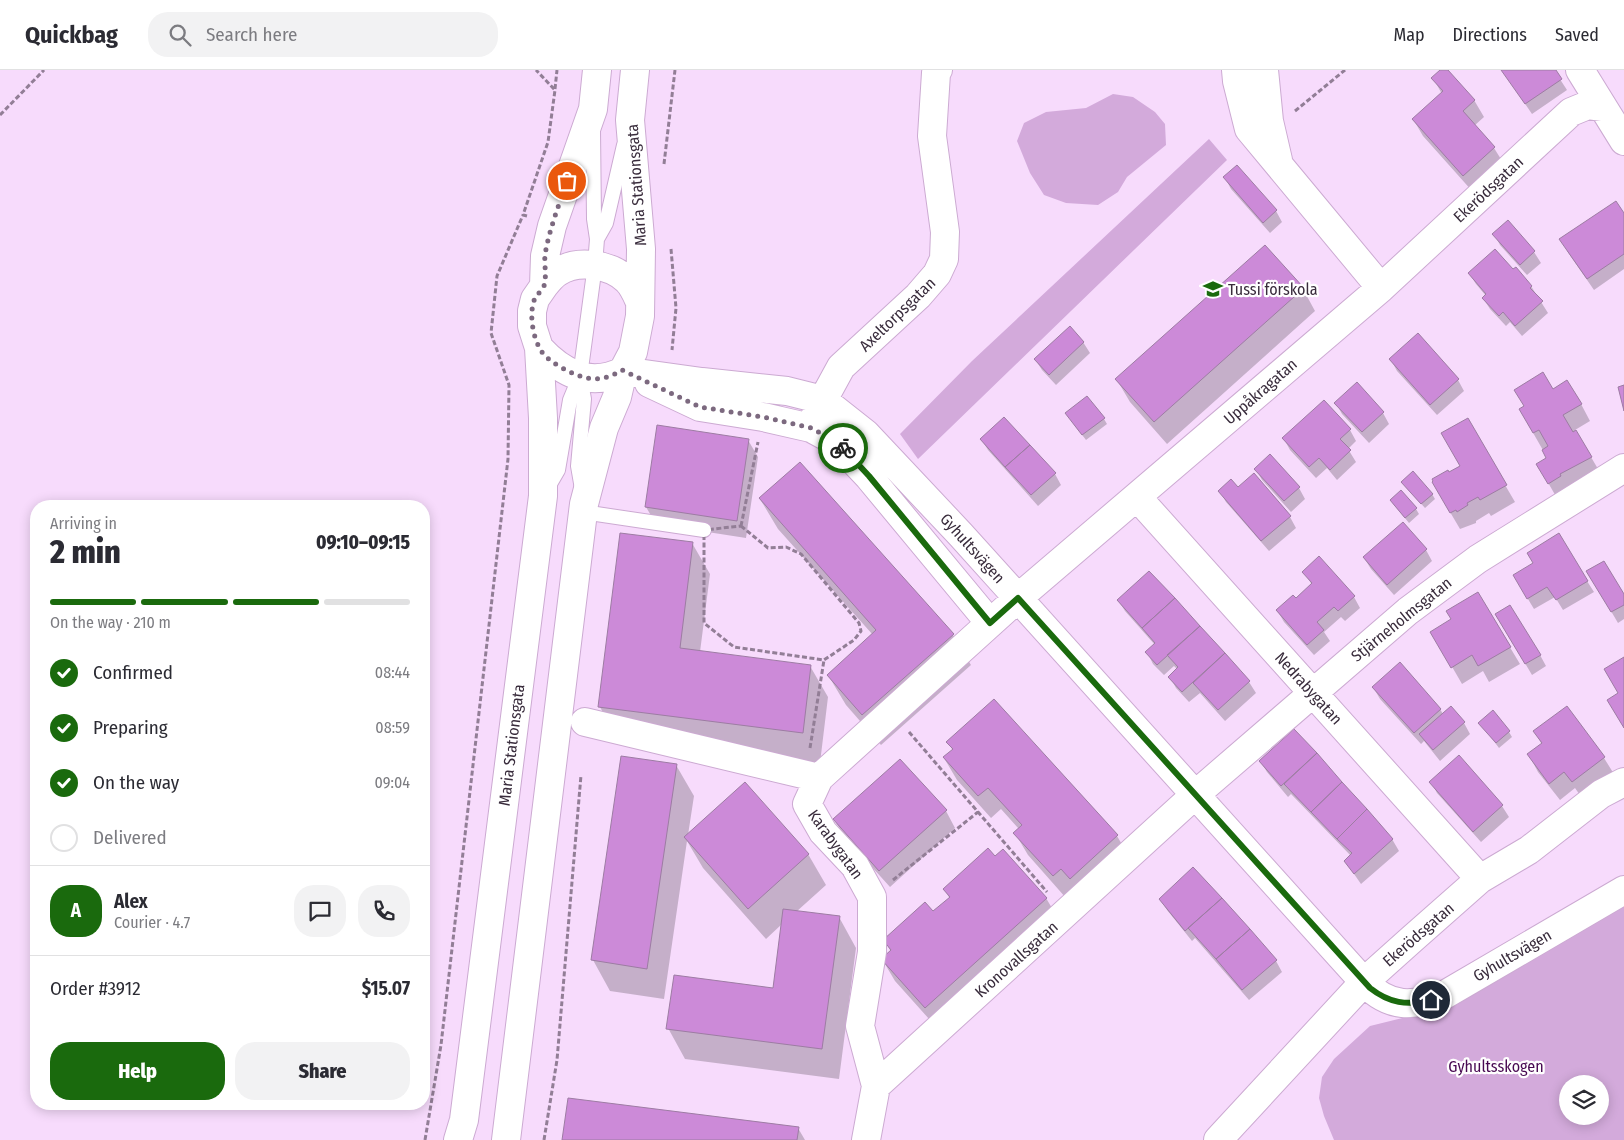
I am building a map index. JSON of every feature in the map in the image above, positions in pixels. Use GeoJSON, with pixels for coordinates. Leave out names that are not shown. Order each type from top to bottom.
{"type":"FeatureCollection","features":[{"type":"Feature","properties":{"kind":"street","name":"Maria Stationsgata"},"geometry":{"type":"LineString","coordinates":[[544,286],[545,256],[552,226],[593,109],[597,70]]}},
{"type":"Feature","properties":{"kind":"street","name":"Maria Stationsgata"},"geometry":{"type":"LineString","coordinates":[[506,1140],[584,508],[604,428],[617,397],[622,370],[632,352],[640,316],[641,249],[630,120],[635,70]]}},
{"type":"Feature","properties":{"kind":"street","name":"Axeltorpsgatan"},"geometry":{"type":"LineString","coordinates":[[811,428],[823,400],[842,367],[918,296],[937,274],[944,258],[945,232],[932,136],[935,82],[938,70]]}},
{"type":"Feature","properties":{"kind":"street"},"geometry":{"type":"LineString","coordinates":[[1236,70],[1249,129],[1380,288]]}},
{"type":"Feature","properties":{"kind":"street"},"geometry":{"type":"LineString","coordinates":[[1264,70],[1271,130],[1279,164]]}},
{"type":"Feature","properties":{"kind":"street"},"geometry":{"type":"LineString","coordinates":[[1580,70],[1618,128],[1624,141]]}},
{"type":"Feature","properties":{"kind":"street","name":"Ekerödsgatan"},"geometry":{"type":"LineString","coordinates":[[1380,288],[1571,112],[1588,105],[1603,107]]}},
{"type":"Feature","properties":{"kind":"street","name":"Maria Stationsgata"},"geometry":{"type":"LineString","coordinates":[[463,1133],[543,496],[543,418],[539,348],[532,326],[532,311],[535,298],[558,272],[577,265],[596,252],[615,272],[628,281],[639,300]]}},
{"type":"Feature","properties":{"kind":"street","name":"Uppåkragatan"},"geometry":{"type":"LineString","coordinates":[[1018,598],[1380,288]]}},
{"type":"Feature","properties":{"kind":"street"},"geometry":{"type":"LineString","coordinates":[[539,348],[560,367],[580,376],[595,379],[610,377],[622,370]]}},
{"type":"Feature","properties":{"kind":"street","name":"Gyhultsvägen"},"geometry":{"type":"LineString","coordinates":[[622,370],[702,382],[787,391],[823,400],[866,434],[1018,598],[1364,982],[1380,996],[1408,1004],[1431,1000],[1446,994],[1624,890]]}},
{"type":"Feature","properties":{"kind":"street","name":"Gyhultsvägen"},"geometry":{"type":"LineString","coordinates":[[622,370],[700,407],[763,417],[811,428],[836,441],[869,476],[990,623]]}},
{"type":"Feature","properties":{"kind":"street","name":"Stjärneholmsgatan"},"geometry":{"type":"LineString","coordinates":[[1196,794],[1408,611],[1478,559],[1624,468]]}},
{"type":"Feature","properties":{"kind":"street","name":"Nedrabygatan"},"geometry":{"type":"LineString","coordinates":[[1137,497],[1480,879]]}},
{"type":"Feature","properties":{"kind":"street","name":"Karabygatan"},"geometry":{"type":"LineString","coordinates":[[876,1086],[860,1026],[872,952],[872,897],[855,866],[823,832],[807,804],[812,777],[892,712],[1018,598]]}},
{"type":"Feature","properties":{"kind":"street"},"geometry":{"type":"LineString","coordinates":[[585,722],[812,777]]}},
{"type":"Feature","properties":{"kind":"street","name":"Ekerödsgatan"},"geometry":{"type":"LineString","coordinates":[[1218,1140],[1364,982],[1480,879],[1529,850],[1601,794],[1624,782]]}},
{"type":"Feature","properties":{"kind":"street","name":"Kronovallsgatan"},"geometry":{"type":"LineString","coordinates":[[876,1086],[1196,794]]}},
{"type":"Feature","properties":{"kind":"street"},"geometry":{"type":"LineString","coordinates":[[866,1140],[876,1086]]}},
{"type":"Feature","properties":{"kind":"lane"},"geometry":{"type":"LineString","coordinates":[[543,496],[558,470],[570,400],[580,376],[596,252],[593,109]]}},
{"type":"Feature","properties":{"kind":"lane"},"geometry":{"type":"LineString","coordinates":[[596,252],[606,223],[630,120]]}},
{"type":"Feature","properties":{"kind":"lane"},"geometry":{"type":"LineString","coordinates":[[580,376],[584,399],[578,466],[584,508],[704,530]]}},
{"type":"Feature","properties":{"kind":"path"},"geometry":{"type":"LineString","coordinates":[[0,114],[44,70]]}},
{"type":"Feature","properties":{"kind":"path"},"geometry":{"type":"LineString","coordinates":[[554,90],[557,70]]}},
{"type":"Feature","properties":{"kind":"path"},"geometry":{"type":"LineString","coordinates":[[664,165],[675,70]]}},
{"type":"Feature","properties":{"kind":"path"},"geometry":{"type":"LineString","coordinates":[[1271,130],[1345,70]]}},
{"type":"Feature","properties":{"kind":"path"},"geometry":{"type":"LineString","coordinates":[[741,526],[763,417]]}},
{"type":"Feature","properties":{"kind":"path"},"geometry":{"type":"LineString","coordinates":[[425,1140],[442,1045],[508,459]]}},
{"type":"Feature","properties":{"kind":"path"},"geometry":{"type":"LineString","coordinates":[[741,526],[768,548],[786,547],[802,554],[859,623],[861,631],[854,640],[824,660],[734,647],[704,623],[704,530],[741,526]]}},
{"type":"Feature","properties":{"kind":"path"},"geometry":{"type":"LineString","coordinates":[[812,777],[824,660]]}},
{"type":"Feature","properties":{"kind":"path"},"geometry":{"type":"LineString","coordinates":[[892,712],[1066,913]]}},
{"type":"Feature","properties":{"kind":"path"},"geometry":{"type":"LineString","coordinates":[[872,897],[978,812]]}},
{"type":"Feature","properties":{"kind":"green space"},"geometry":{"type":"Polygon","coordinates":[[[1113,94],[1133,97],[1155,112],[1165,124],[1166,145],[1127,177],[1118,192],[1098,205],[1066,203],[1044,195],[1030,173],[1017,141],[1024,123],[1046,112],[1086,108],[1113,94]]]}},
{"type":"Feature","properties":{"kind":"green space"},"geometry":{"type":"Polygon","coordinates":[[[1209,139],[1227,160],[918,459],[900,434],[972,361],[1209,139]]]}},
{"type":"Feature","properties":{"kind":"green space","name":"Gyhultsskogen"},"geometry":{"type":"Polygon","coordinates":[[[1624,905],[1624,1140],[1334,1140],[1319,1098],[1322,1077],[1334,1059],[1370,1026],[1451,1006],[1624,905]]]}},
{"type":"Feature","properties":{"kind":"building"},"geometry":{"type":"Polygon","coordinates":[[[1440,70],[1448,70],[1475,100],[1463,111],[1495,147],[1463,176],[1412,119],[1443,91],[1431,78],[1440,70]]]}},
{"type":"Feature","properties":{"kind":"building"},"geometry":{"type":"Polygon","coordinates":[[[1501,70],[1556,70],[1562,79],[1525,104],[1501,70]]]}},
{"type":"Feature","properties":{"kind":"building"},"geometry":{"type":"Polygon","coordinates":[[[1237,165],[1277,210],[1263,223],[1223,177],[1237,165]]]}},
{"type":"Feature","properties":{"kind":"building"},"geometry":{"type":"Polygon","coordinates":[[[1616,201],[1624,213],[1624,254],[1587,279],[1559,239],[1616,201]]]}},
{"type":"Feature","properties":{"kind":"building"},"geometry":{"type":"Polygon","coordinates":[[[1508,220],[1535,251],[1520,265],[1492,234],[1508,220]]]}},
{"type":"Feature","properties":{"kind":"building"},"geometry":{"type":"Polygon","coordinates":[[[1265,245],[1304,288],[1154,422],[1115,379],[1265,245]]]}},
{"type":"Feature","properties":{"kind":"building"},"geometry":{"type":"Polygon","coordinates":[[[1495,249],[1513,269],[1516,267],[1532,286],[1530,288],[1543,301],[1515,326],[1503,312],[1499,316],[1482,298],[1486,294],[1468,273],[1495,249]]]}},
{"type":"Feature","properties":{"kind":"building"},"geometry":{"type":"Polygon","coordinates":[[[1070,326],[1084,342],[1049,375],[1034,359],[1070,326]]]}},
{"type":"Feature","properties":{"kind":"building"},"geometry":{"type":"Polygon","coordinates":[[[1418,333],[1459,379],[1430,405],[1389,359],[1418,333]]]}},
{"type":"Feature","properties":{"kind":"building"},"geometry":{"type":"Polygon","coordinates":[[[1543,372],[1553,389],[1567,380],[1582,404],[1563,415],[1573,432],[1576,430],[1592,457],[1560,474],[1561,476],[1548,484],[1536,464],[1546,458],[1542,450],[1548,446],[1539,430],[1533,433],[1519,409],[1524,406],[1514,390],[1543,372]]]}},
{"type":"Feature","properties":{"kind":"building"},"geometry":{"type":"Polygon","coordinates":[[[1357,382],[1384,412],[1362,432],[1334,403],[1357,382]]]}},
{"type":"Feature","properties":{"kind":"building"},"geometry":{"type":"Polygon","coordinates":[[[1624,385],[1624,411],[1618,387],[1624,385]]]}},
{"type":"Feature","properties":{"kind":"building"},"geometry":{"type":"Polygon","coordinates":[[[1087,396],[1105,418],[1082,435],[1065,413],[1087,396]]]}},
{"type":"Feature","properties":{"kind":"building"},"geometry":{"type":"Polygon","coordinates":[[[1324,400],[1351,429],[1340,439],[1351,450],[1330,470],[1319,458],[1309,467],[1282,438],[1324,400]]]}},
{"type":"Feature","properties":{"kind":"building"},"geometry":{"type":"Polygon","coordinates":[[[1004,417],[1030,445],[1005,467],[980,439],[1004,417]]]}},
{"type":"Feature","properties":{"kind":"building"},"geometry":{"type":"Polygon","coordinates":[[[1468,418],[1507,485],[1480,500],[1478,497],[1467,503],[1468,505],[1457,512],[1456,510],[1450,513],[1432,479],[1460,466],[1441,433],[1468,418]]]}},
{"type":"Feature","properties":{"kind":"building"},"geometry":{"type":"Polygon","coordinates":[[[657,425],[749,439],[737,521],[645,507],[657,425]]]}},
{"type":"Feature","properties":{"kind":"building"},"geometry":{"type":"Polygon","coordinates":[[[1030,445],[1056,473],[1031,495],[1005,467],[1030,445]]]}},
{"type":"Feature","properties":{"kind":"building"},"geometry":{"type":"Polygon","coordinates":[[[1270,454],[1300,487],[1284,501],[1254,469],[1270,454]]]}},
{"type":"Feature","properties":{"kind":"building"},"geometry":{"type":"Polygon","coordinates":[[[800,462],[954,634],[862,715],[827,675],[876,630],[759,498],[800,462]]]}},
{"type":"Feature","properties":{"kind":"building"},"geometry":{"type":"Polygon","coordinates":[[[1413,471],[1433,494],[1421,504],[1401,482],[1413,471]]]}},
{"type":"Feature","properties":{"kind":"building"},"geometry":{"type":"Polygon","coordinates":[[[1254,473],[1291,516],[1261,541],[1218,491],[1231,479],[1238,487],[1254,473]]]}},
{"type":"Feature","properties":{"kind":"building"},"geometry":{"type":"Polygon","coordinates":[[[1401,490],[1417,508],[1405,518],[1390,500],[1401,490]]]}},
{"type":"Feature","properties":{"kind":"building"},"geometry":{"type":"Polygon","coordinates":[[[1403,522],[1427,549],[1387,585],[1363,557],[1403,522]]]}},
{"type":"Feature","properties":{"kind":"building"},"geometry":{"type":"Polygon","coordinates":[[[620,533],[693,542],[680,648],[811,665],[803,733],[598,707],[620,533]]]}},
{"type":"Feature","properties":{"kind":"building"},"geometry":{"type":"Polygon","coordinates":[[[1559,533],[1588,581],[1556,600],[1547,587],[1527,599],[1513,575],[1533,563],[1527,553],[1559,533]]]}},
{"type":"Feature","properties":{"kind":"building"},"geometry":{"type":"Polygon","coordinates":[[[1319,556],[1355,596],[1338,611],[1334,607],[1317,622],[1324,630],[1307,645],[1276,610],[1293,595],[1296,598],[1312,583],[1302,572],[1319,556]]]}},
{"type":"Feature","properties":{"kind":"building"},"geometry":{"type":"Polygon","coordinates":[[[1604,561],[1624,594],[1624,605],[1611,612],[1586,571],[1604,561]]]}},
{"type":"Feature","properties":{"kind":"building"},"geometry":{"type":"Polygon","coordinates":[[[1149,571],[1175,598],[1142,628],[1117,600],[1149,571]]]}},
{"type":"Feature","properties":{"kind":"building"},"geometry":{"type":"Polygon","coordinates":[[[1478,592],[1511,647],[1478,666],[1472,655],[1451,668],[1430,632],[1451,619],[1446,611],[1478,592]]]}},
{"type":"Feature","properties":{"kind":"building"},"geometry":{"type":"Polygon","coordinates":[[[1175,598],[1200,626],[1157,665],[1145,652],[1155,643],[1142,628],[1175,598]]]}},
{"type":"Feature","properties":{"kind":"building"},"geometry":{"type":"Polygon","coordinates":[[[1510,605],[1541,655],[1525,664],[1495,614],[1510,605]]]}},
{"type":"Feature","properties":{"kind":"building"},"geometry":{"type":"Polygon","coordinates":[[[1200,626],[1225,653],[1182,692],[1168,677],[1178,667],[1167,655],[1200,626]]]}},
{"type":"Feature","properties":{"kind":"building"},"geometry":{"type":"Polygon","coordinates":[[[1225,653],[1250,681],[1218,710],[1193,683],[1225,653]]]}},
{"type":"Feature","properties":{"kind":"building"},"geometry":{"type":"Polygon","coordinates":[[[1624,657],[1624,728],[1607,700],[1618,693],[1604,669],[1624,657]]]}},
{"type":"Feature","properties":{"kind":"building"},"geometry":{"type":"Polygon","coordinates":[[[1400,662],[1441,709],[1414,733],[1372,687],[1400,662]]]}},
{"type":"Feature","properties":{"kind":"building"},"geometry":{"type":"Polygon","coordinates":[[[994,699],[1118,835],[1070,879],[1061,869],[1053,876],[1013,833],[1022,825],[988,788],[978,796],[943,757],[953,749],[946,742],[994,699]]]}},
{"type":"Feature","properties":{"kind":"building"},"geometry":{"type":"Polygon","coordinates":[[[1451,706],[1465,722],[1433,750],[1419,734],[1451,706]]]}},
{"type":"Feature","properties":{"kind":"building"},"geometry":{"type":"Polygon","coordinates":[[[1567,706],[1605,757],[1572,782],[1564,772],[1549,784],[1527,754],[1542,743],[1533,731],[1567,706]]]}},
{"type":"Feature","properties":{"kind":"building"},"geometry":{"type":"Polygon","coordinates":[[[1493,710],[1510,731],[1496,743],[1478,723],[1493,710]]]}},
{"type":"Feature","properties":{"kind":"building"},"geometry":{"type":"Polygon","coordinates":[[[1294,729],[1317,753],[1281,786],[1259,761],[1294,729]]]}},
{"type":"Feature","properties":{"kind":"building"},"geometry":{"type":"Polygon","coordinates":[[[1317,753],[1342,782],[1311,812],[1284,784],[1317,753]]]}},
{"type":"Feature","properties":{"kind":"building"},"geometry":{"type":"Polygon","coordinates":[[[1459,755],[1503,805],[1473,832],[1429,782],[1459,755]]]}},
{"type":"Feature","properties":{"kind":"building"},"geometry":{"type":"Polygon","coordinates":[[[621,756],[677,764],[647,969],[591,960],[621,756]]]}},
{"type":"Feature","properties":{"kind":"building"},"geometry":{"type":"Polygon","coordinates":[[[900,759],[947,810],[879,871],[833,819],[900,759]]]}},
{"type":"Feature","properties":{"kind":"building"},"geometry":{"type":"Polygon","coordinates":[[[745,782],[809,854],[748,909],[684,837],[745,782]]]}},
{"type":"Feature","properties":{"kind":"building"},"geometry":{"type":"Polygon","coordinates":[[[1342,782],[1367,809],[1337,839],[1311,812],[1342,782]]]}},
{"type":"Feature","properties":{"kind":"building"},"geometry":{"type":"Polygon","coordinates":[[[1367,809],[1393,839],[1354,874],[1344,861],[1352,853],[1337,839],[1367,809]]]}},
{"type":"Feature","properties":{"kind":"building"},"geometry":{"type":"Polygon","coordinates":[[[988,848],[995,856],[1003,849],[1047,898],[925,1008],[881,959],[891,950],[883,940],[925,902],[933,911],[950,897],[943,889],[988,848]]]}},
{"type":"Feature","properties":{"kind":"building"},"geometry":{"type":"Polygon","coordinates":[[[1193,867],[1222,898],[1185,931],[1159,899],[1193,867]]]}},
{"type":"Feature","properties":{"kind":"building"},"geometry":{"type":"Polygon","coordinates":[[[1222,898],[1250,929],[1216,959],[1188,928],[1222,898]]]}},
{"type":"Feature","properties":{"kind":"building"},"geometry":{"type":"Polygon","coordinates":[[[783,909],[840,916],[822,1049],[666,1029],[674,975],[773,988],[783,909]]]}},
{"type":"Feature","properties":{"kind":"building"},"geometry":{"type":"Polygon","coordinates":[[[1250,929],[1277,960],[1242,990],[1216,959],[1250,929]]]}},
{"type":"Feature","properties":{"kind":"building"},"geometry":{"type":"Polygon","coordinates":[[[568,1098],[799,1127],[797,1140],[562,1140],[568,1098]]]}},
{"type":"Feature","properties":{"kind":"way so far"},"geometry":{"type":"LineString","coordinates":[[567,181],[552,226],[545,256],[544,286],[535,298],[532,311],[532,326],[539,348],[548,358],[560,367],[580,376],[595,379],[610,377],[622,370],[700,407],[763,417],[811,428],[836,441],[843,448]]}},
{"type":"Feature","properties":{"kind":"place","name":"Tussi förskola"},"geometry":{"type":"Point","coordinates":[1213,289]}},
{"type":"Feature","properties":{"kind":"route"},"geometry":{"type":"LineString","coordinates":[[843,448],[869,476],[990,623],[1018,598],[1370,988],[1380,996],[1401,1003],[1408,1004],[1431,1000]]}}]}
